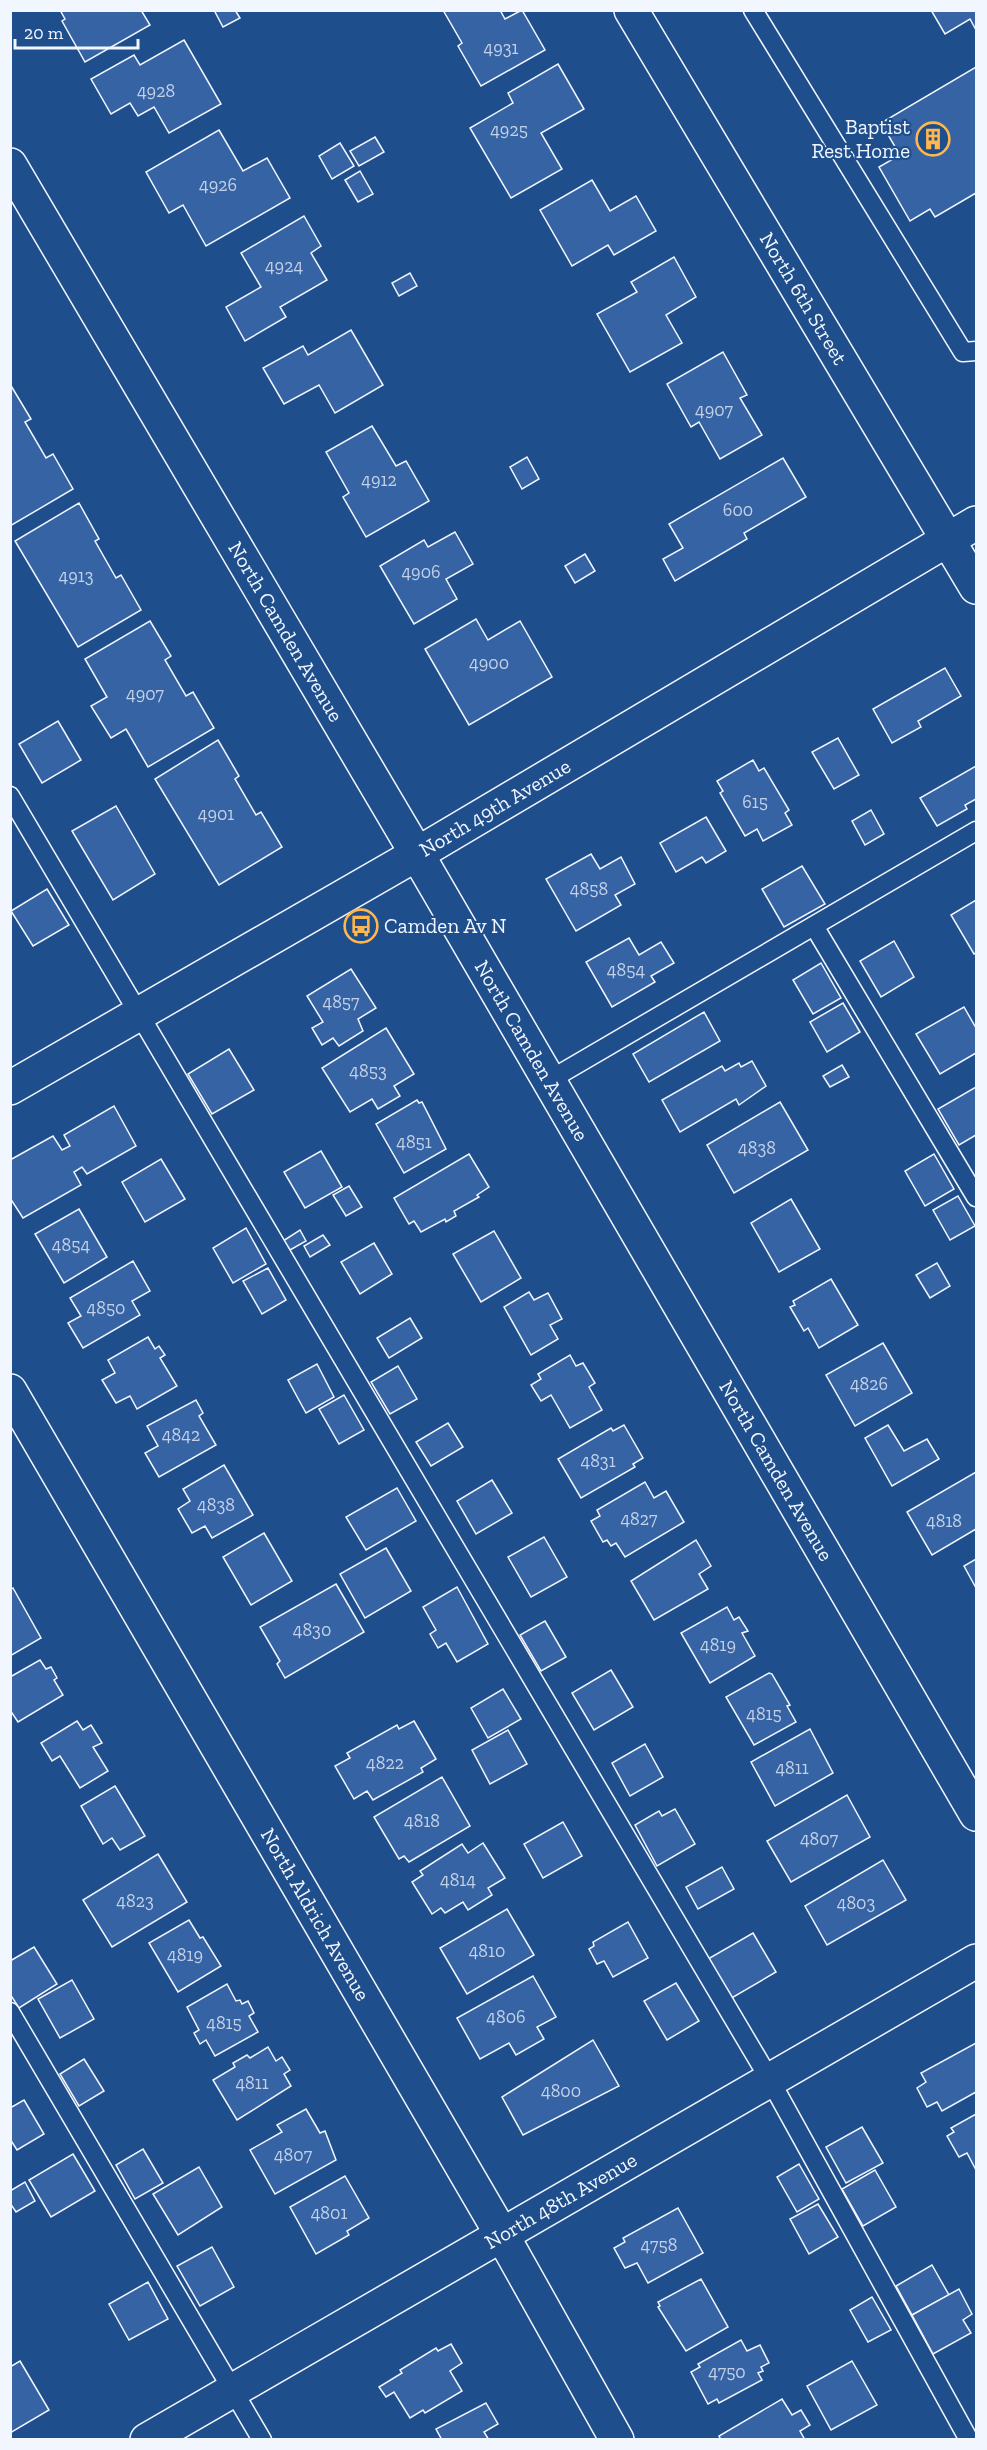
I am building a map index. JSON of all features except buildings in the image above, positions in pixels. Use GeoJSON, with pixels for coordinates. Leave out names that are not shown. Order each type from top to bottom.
{"type":"FeatureCollection","features":[{"type":"Feature","properties":{"kind":"street","name":"North 6th Street"},"geometry":{"type":"LineString","coordinates":[[631,10],[976,587]]}},
{"type":"Feature","properties":{"kind":"street","name":"North Camden Avenue"},"geometry":{"type":"LineString","coordinates":[[10,165],[417,854],[976,1815]]}},
{"type":"Feature","properties":{"kind":"street","name":"North 49th Avenue"},"geometry":{"type":"LineString","coordinates":[[10,1088],[141,1015],[417,854],[976,523]]}},
{"type":"Feature","properties":{"kind":"street","name":"North Aldrich Avenue"},"geometry":{"type":"LineString","coordinates":[[10,1391],[502,2235],[617,2439]]}},
{"type":"Feature","properties":{"kind":"street","name":"North 48th Avenue"},"geometry":{"type":"LineString","coordinates":[[147,2439],[976,1961]]}},
{"type":"Feature","properties":{"kind":"lane"},"geometry":{"type":"LineString","coordinates":[[753,10],[963,352],[976,351]]}},
{"type":"Feature","properties":{"kind":"lane"},"geometry":{"type":"LineString","coordinates":[[10,796],[770,2080],[969,2439]]}},
{"type":"Feature","properties":{"kind":"lane"},"geometry":{"type":"LineString","coordinates":[[548,1081],[976,831]]}},
{"type":"Feature","properties":{"kind":"lane"},"geometry":{"type":"LineString","coordinates":[[814,926],[976,1197]]}},
{"type":"Feature","properties":{"kind":"lane"},"geometry":{"type":"LineString","coordinates":[[10,2012],[262,2439]]}},
{"type":"Feature","properties":{"kind":"place","name":"Baptist Rest Home"},"geometry":{"type":"Point","coordinates":[933,139]}},
{"type":"Feature","properties":{"kind":"place","name":"Camden Av N"},"geometry":{"type":"Point","coordinates":[361,926]}}]}
